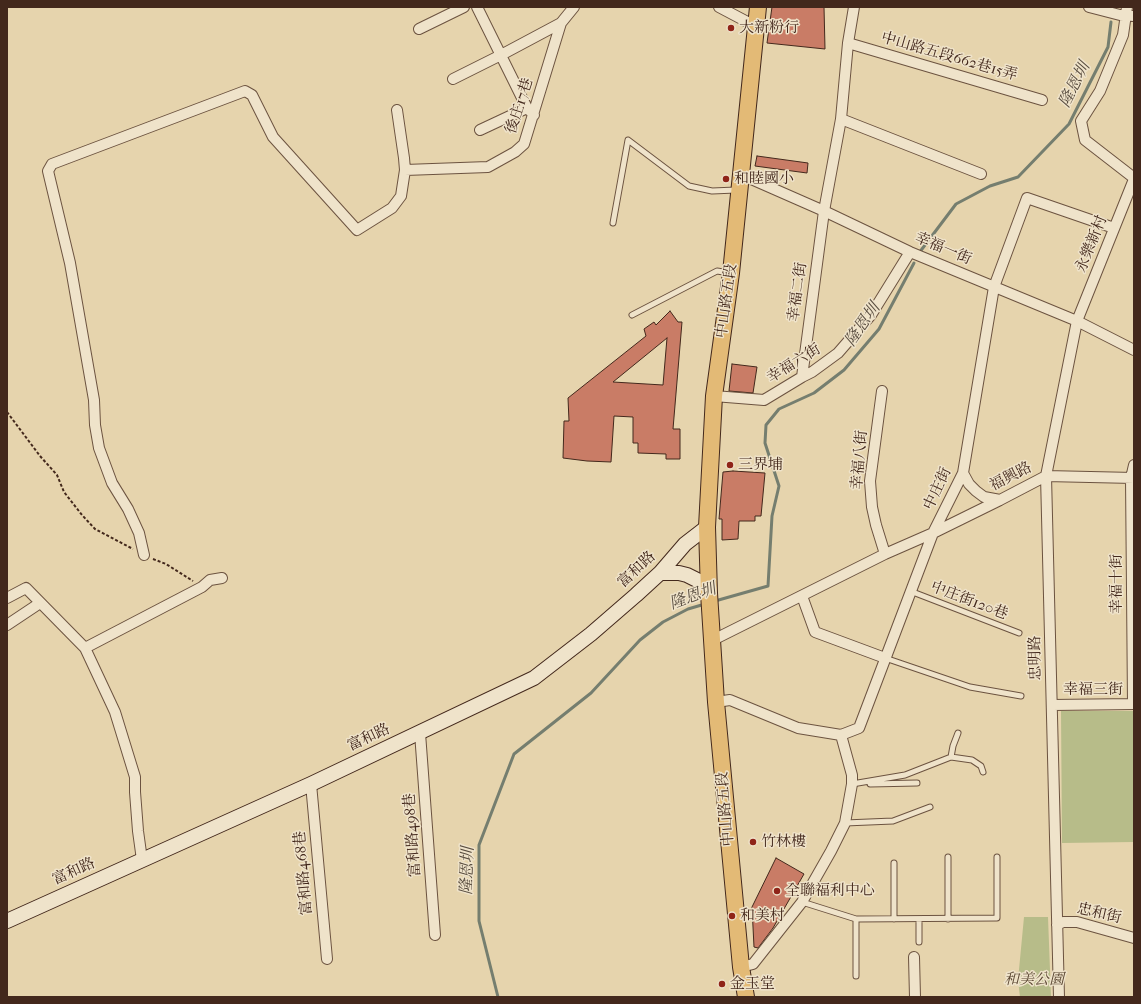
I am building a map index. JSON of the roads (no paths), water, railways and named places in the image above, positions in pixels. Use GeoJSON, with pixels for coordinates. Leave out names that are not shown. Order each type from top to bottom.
{"type":"FeatureCollection","features":[{"type":"Feature","properties":{"kind":"main road","name":"中山路五段"},"geometry":{"type":"LineString","coordinates":[[746,997],[741,967],[716,702],[709,595],[707,527],[714,396],[731,273],[758,7]]}},
{"type":"Feature","properties":{"kind":"street"},"geometry":{"type":"LineString","coordinates":[[419,29],[464,7]]}},
{"type":"Feature","properties":{"kind":"street"},"geometry":{"type":"LineString","coordinates":[[477,7],[531,112],[480,130]]}},
{"type":"Feature","properties":{"kind":"street","name":"後庄17巷"},"geometry":{"type":"LineString","coordinates":[[405,170],[488,167],[515,152],[524,144],[531,112],[561,23],[574,7]]}},
{"type":"Feature","properties":{"kind":"street"},"geometry":{"type":"LineString","coordinates":[[719,7],[755,26]]}},
{"type":"Feature","properties":{"kind":"street"},"geometry":{"type":"LineString","coordinates":[[824,211],[841,119],[848,43],[854,7]]}},
{"type":"Feature","properties":{"kind":"street"},"geometry":{"type":"LineString","coordinates":[[1088,7],[1120,16],[1129,13]]}},
{"type":"Feature","properties":{"kind":"street","name":"永樂新村"},"geometry":{"type":"LineString","coordinates":[[1077,321],[1134,179],[1084,140],[1081,121],[1100,91],[1123,35],[1129,13]]}},
{"type":"Feature","properties":{"kind":"street"},"geometry":{"type":"LineString","coordinates":[[453,79],[561,23]]}},
{"type":"Feature","properties":{"kind":"street","name":"中山路五段662巷15弄"},"geometry":{"type":"LineString","coordinates":[[848,43],[1042,100]]}},
{"type":"Feature","properties":{"kind":"street"},"geometry":{"type":"LineString","coordinates":[[144,555],[139,532],[128,509],[112,483],[99,448],[95,425],[94,400],[70,263],[48,171],[52,164],[245,90],[252,95],[273,137],[357,230],[392,208],[401,196],[405,170],[397,110]]}},
{"type":"Feature","properties":{"kind":"street"},"geometry":{"type":"LineString","coordinates":[[841,119],[981,174]]}},
{"type":"Feature","properties":{"kind":"street","name":"幸福一街"},"geometry":{"type":"LineString","coordinates":[[741,182],[824,211],[910,252],[1077,321],[1134,350]]}},
{"type":"Feature","properties":{"kind":"street","name":"中庄街"},"geometry":{"type":"LineString","coordinates":[[842,735],[859,728],[933,533],[963,473],[994,287],[1027,198],[1114,228]]}},
{"type":"Feature","properties":{"kind":"street","name":"幸福二街"},"geometry":{"type":"LineString","coordinates":[[802,377],[824,211]]}},
{"type":"Feature","properties":{"kind":"street","name":"幸福六街"},"geometry":{"type":"LineString","coordinates":[[714,396],[764,400],[812,372],[838,353],[871,315],[910,252]]}},
{"type":"Feature","properties":{"kind":"street","name":"忠明路"},"geometry":{"type":"LineString","coordinates":[[1059,997],[1046,476],[1077,321]]}},
{"type":"Feature","properties":{"kind":"street","name":"幸福八街"},"geometry":{"type":"LineString","coordinates":[[882,391],[870,480],[872,507],[885,554]]}},
{"type":"Feature","properties":{"kind":"street","name":"幸福十街"},"geometry":{"type":"LineString","coordinates":[[1133,704],[1134,465]]}},
{"type":"Feature","properties":{"kind":"street"},"geometry":{"type":"LineString","coordinates":[[963,473],[969,484],[984,497],[1000,500]]}},
{"type":"Feature","properties":{"kind":"street","name":"福興路"},"geometry":{"type":"LineString","coordinates":[[712,641],[885,554],[933,533],[1046,476],[1133,478]]}},
{"type":"Feature","properties":{"kind":"street","name":"富和路"},"geometry":{"type":"LineString","coordinates":[[7,921],[310,784],[534,678],[591,634],[660,573],[686,544],[707,527]]}},
{"type":"Feature","properties":{"kind":"street"},"geometry":{"type":"LineString","coordinates":[[660,573],[679,573],[687,575],[699,581],[709,595]]}},
{"type":"Feature","properties":{"kind":"street"},"geometry":{"type":"LineString","coordinates":[[85,648],[202,588],[210,580],[222,578]]}},
{"type":"Feature","properties":{"kind":"street"},"geometry":{"type":"LineString","coordinates":[[7,598],[26,588],[85,648],[115,712],[135,776],[138,831],[142,860]]}},
{"type":"Feature","properties":{"kind":"street"},"geometry":{"type":"LineString","coordinates":[[802,596],[815,632],[885,658]]}},
{"type":"Feature","properties":{"kind":"street"},"geometry":{"type":"LineString","coordinates":[[7,625],[40,603]]}},
{"type":"Feature","properties":{"kind":"street"},"geometry":{"type":"LineString","coordinates":[[716,702],[730,700],[798,728],[842,735],[852,775],[852,784],[845,823],[828,858],[802,902],[753,964],[741,967]]}},
{"type":"Feature","properties":{"kind":"street","name":"幸福三街"},"geometry":{"type":"LineString","coordinates":[[1052,705],[1133,704]]}},
{"type":"Feature","properties":{"kind":"street","name":"富和路498巷"},"geometry":{"type":"LineString","coordinates":[[420,733],[435,935]]}},
{"type":"Feature","properties":{"kind":"street","name":"富和路468巷"},"geometry":{"type":"LineString","coordinates":[[310,784],[327,958]]}},
{"type":"Feature","properties":{"kind":"street","name":"忠和街"},"geometry":{"type":"LineString","coordinates":[[1057,925],[1063,922],[1077,922],[1134,938]]}},
{"type":"Feature","properties":{"kind":"street"},"geometry":{"type":"LineString","coordinates":[[914,957],[915,997]]}},
{"type":"Feature","properties":{"kind":"lane"},"geometry":{"type":"LineString","coordinates":[[614,223],[628,140],[689,186],[712,191],[741,182]]}},
{"type":"Feature","properties":{"kind":"lane"},"geometry":{"type":"LineString","coordinates":[[632,315],[717,271],[731,273]]}},
{"type":"Feature","properties":{"kind":"lane","name":"中庄街120巷"},"geometry":{"type":"LineString","coordinates":[[910,591],[1019,633]]}},
{"type":"Feature","properties":{"kind":"lane"},"geometry":{"type":"LineString","coordinates":[[885,658],[970,687],[1021,696]]}},
{"type":"Feature","properties":{"kind":"lane"},"geometry":{"type":"LineString","coordinates":[[951,757],[958,733]]}},
{"type":"Feature","properties":{"kind":"lane"},"geometry":{"type":"LineString","coordinates":[[852,784],[905,775],[951,757],[972,760],[981,766],[983,772]]}},
{"type":"Feature","properties":{"kind":"lane"},"geometry":{"type":"LineString","coordinates":[[852,784],[917,783]]}},
{"type":"Feature","properties":{"kind":"lane"},"geometry":{"type":"LineString","coordinates":[[845,823],[893,821],[930,806]]}},
{"type":"Feature","properties":{"kind":"lane"},"geometry":{"type":"LineString","coordinates":[[948,857],[948,919]]}},
{"type":"Feature","properties":{"kind":"lane"},"geometry":{"type":"LineString","coordinates":[[802,902],[856,919],[997,918],[997,857]]}},
{"type":"Feature","properties":{"kind":"lane"},"geometry":{"type":"LineString","coordinates":[[894,863],[894,919]]}},
{"type":"Feature","properties":{"kind":"lane"},"geometry":{"type":"LineString","coordinates":[[856,919],[856,976]]}},
{"type":"Feature","properties":{"kind":"lane"},"geometry":{"type":"LineString","coordinates":[[919,919],[919,942]]}},
{"type":"Feature","properties":{"kind":"waterway","name":"隆恩圳"},"geometry":{"type":"LineString","coordinates":[[919,253],[956,204],[990,186],[1018,177],[1069,124],[1108,47],[1111,22]]}},
{"type":"Feature","properties":{"kind":"waterway","name":"隆恩圳"},"geometry":{"type":"LineString","coordinates":[[715,601],[768,586],[772,516],[779,486],[765,443],[766,425],[779,409],[814,393],[844,370],[879,329],[914,263]]}},
{"type":"Feature","properties":{"kind":"waterway","name":"隆恩圳"},"geometry":{"type":"LineString","coordinates":[[498,997],[479,921],[479,845],[514,754],[591,693],[640,640],[663,622],[688,609],[705,604]]}},
{"type":"Feature","properties":{"kind":"place","name":"大新粉行"},"geometry":{"type":"Point","coordinates":[731,28]}},
{"type":"Feature","properties":{"kind":"place","name":"和睦國小"},"geometry":{"type":"Point","coordinates":[726,179]}},
{"type":"Feature","properties":{"kind":"place","name":"三界埔"},"geometry":{"type":"Point","coordinates":[730,465]}},
{"type":"Feature","properties":{"kind":"place","name":"竹林樓"},"geometry":{"type":"Point","coordinates":[753,842]}},
{"type":"Feature","properties":{"kind":"place","name":"全聯福利中心"},"geometry":{"type":"Point","coordinates":[777,891]}},
{"type":"Feature","properties":{"kind":"place","name":"和美村"},"geometry":{"type":"Point","coordinates":[732,916]}},
{"type":"Feature","properties":{"kind":"place","name":"金玉堂"},"geometry":{"type":"Point","coordinates":[722,984]}},
{"type":"Feature","properties":{"kind":"park label","name":"和美公園"},"geometry":{"type":"Point","coordinates":[1034,980]}}]}
